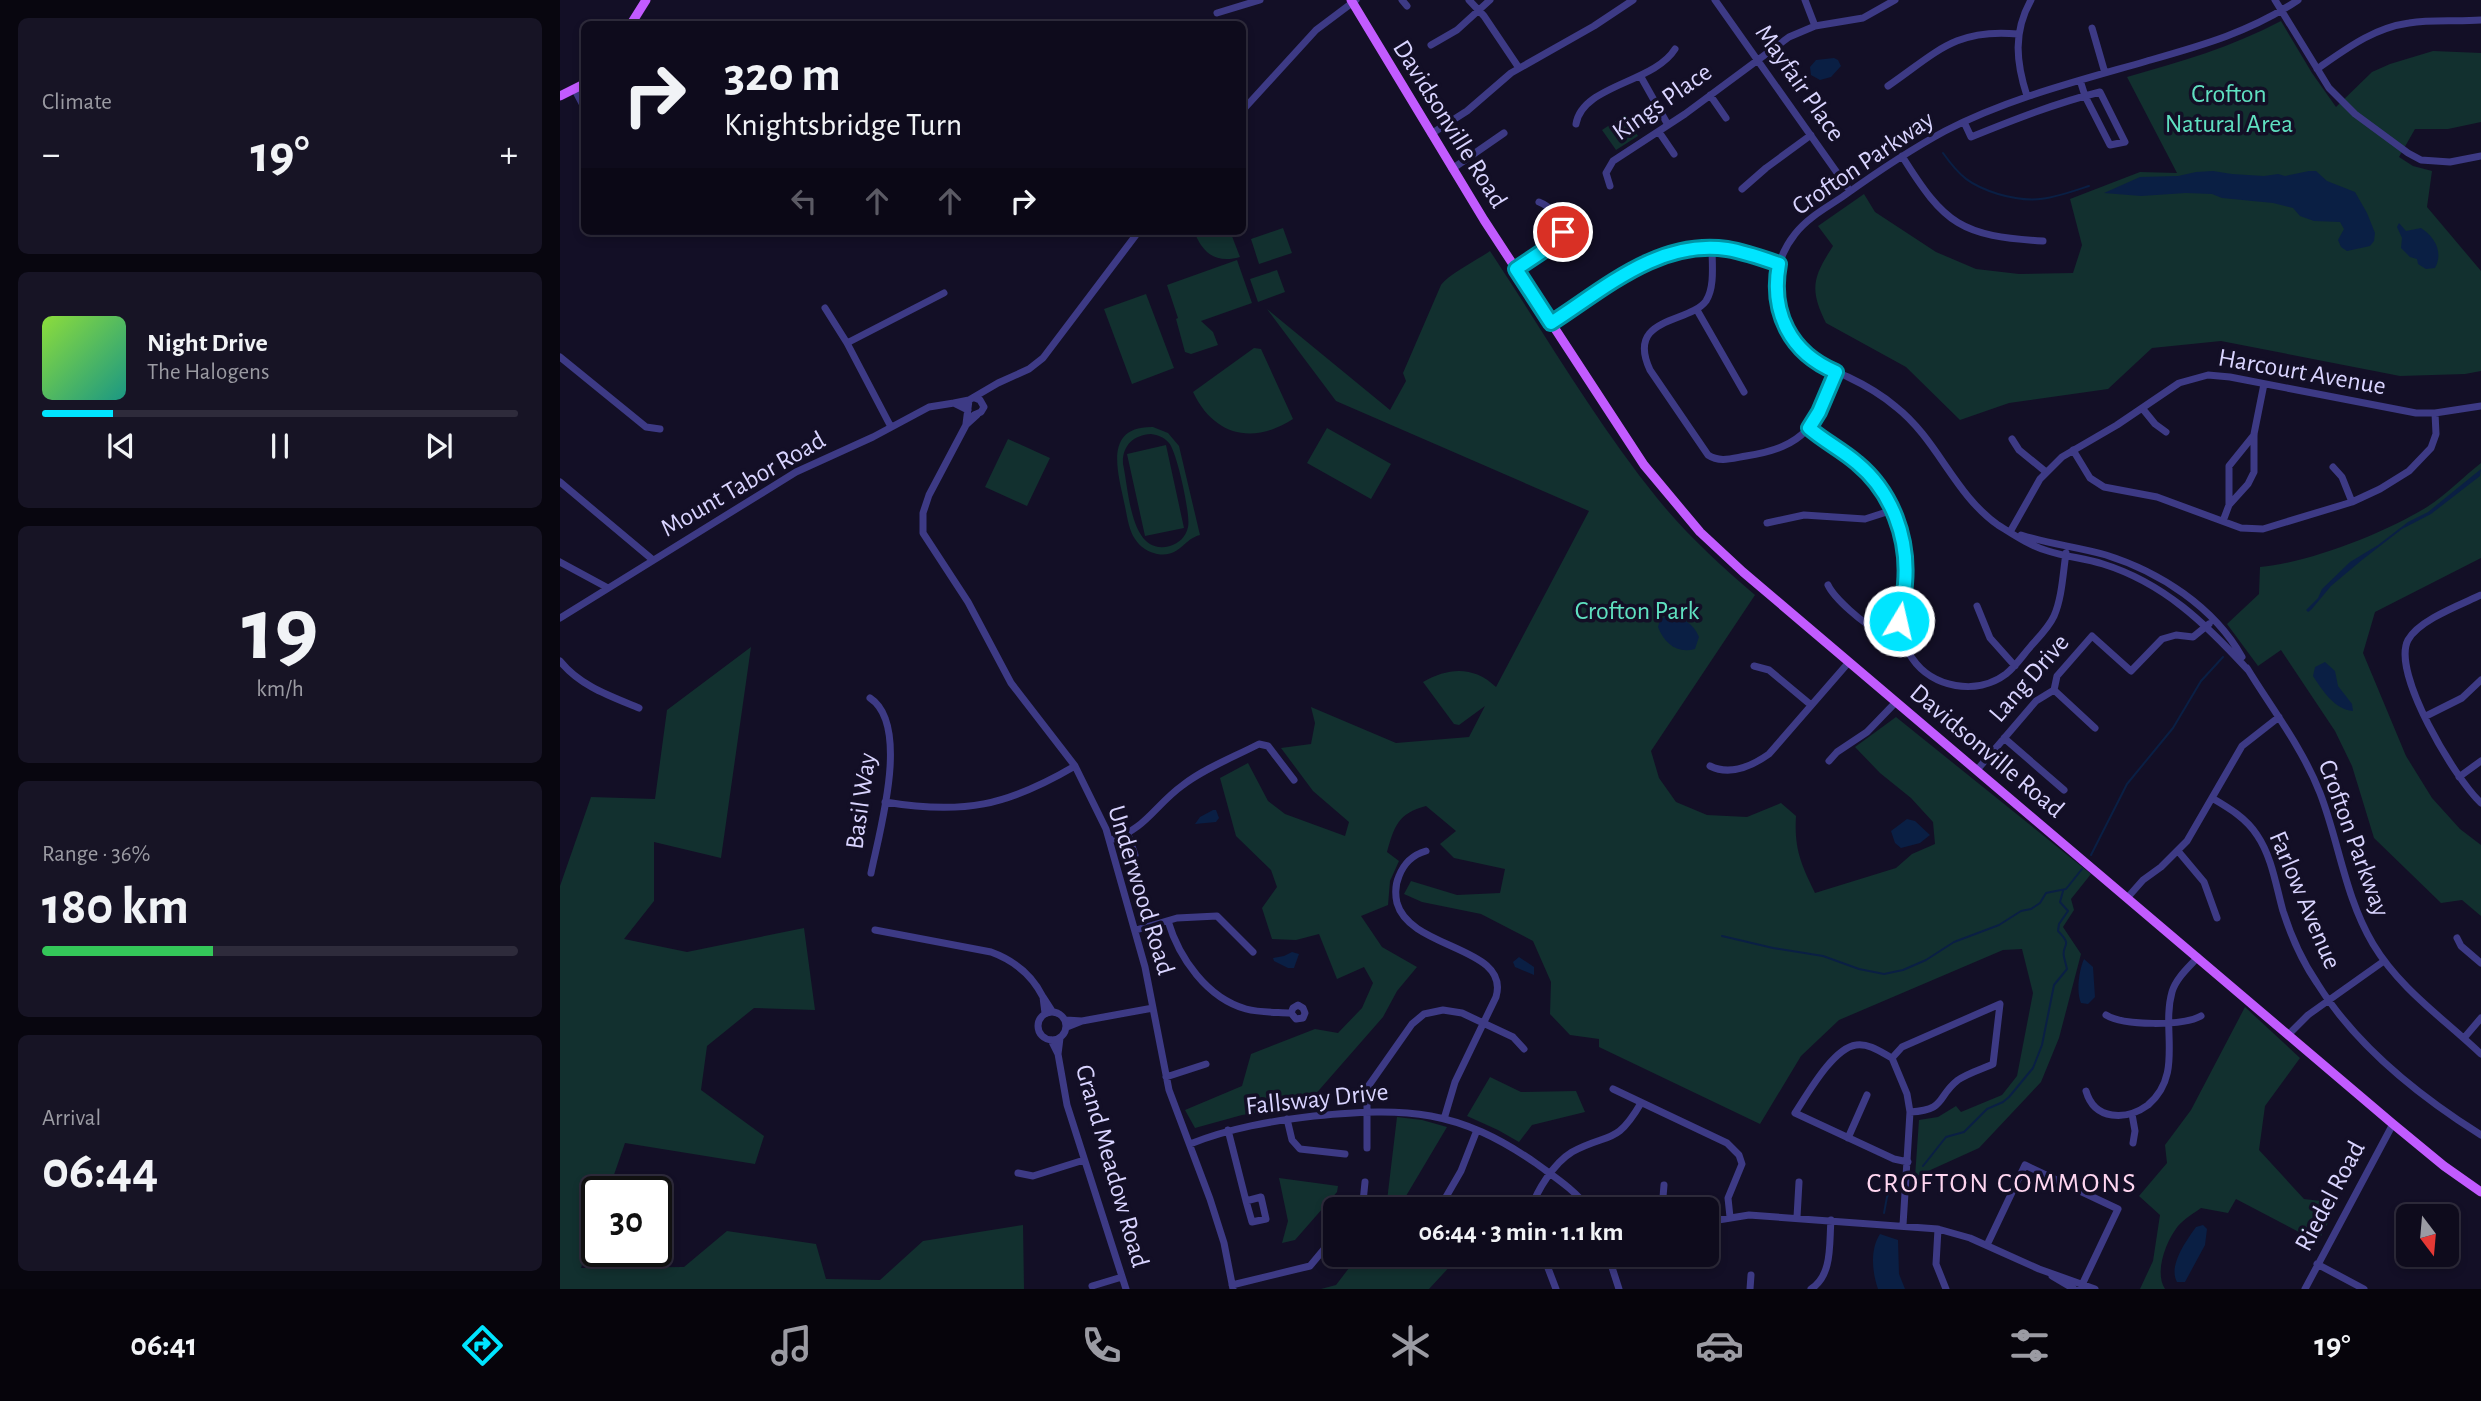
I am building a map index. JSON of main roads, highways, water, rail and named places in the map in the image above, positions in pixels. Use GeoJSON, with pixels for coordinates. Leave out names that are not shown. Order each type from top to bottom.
{"type":"FeatureCollection","features":[{"type":"Feature","properties":{"kind":"main road"},"geometry":{"type":"LineString","coordinates":[[633,21],[646,0]]}},
{"type":"Feature","properties":{"kind":"main road","name":"Davidsonville Road"},"geometry":{"type":"LineString","coordinates":[[1353,1],[1452,169],[1516,269],[1644,465],[1680,510],[1726,557],[1849,662],[2393,1124],[2481,1192]]}},
{"type":"Feature","properties":{"kind":"main road"},"geometry":{"type":"LineString","coordinates":[[560,96],[581,85]]}},
{"type":"Feature","properties":{"kind":"water"},"geometry":{"type":"Polygon","coordinates":[[[1834,58],[1841,66],[1831,77],[1820,80],[1811,75],[1810,67],[1816,60],[1834,58]]]}},
{"type":"Feature","properties":{"kind":"water"},"geometry":{"type":"Polygon","coordinates":[[[2213,171],[2285,176],[2316,171],[2327,181],[2355,192],[2375,233],[2374,241],[2370,246],[2347,251],[2341,247],[2338,240],[2344,229],[2340,222],[2314,221],[2300,216],[2293,208],[2273,203],[2222,198],[2212,194],[2141,196],[2104,193],[2140,177],[2178,176],[2213,171]]]}},
{"type":"Feature","properties":{"kind":"water"},"geometry":{"type":"Polygon","coordinates":[[[2399,223],[2406,231],[2421,228],[2430,235],[2438,250],[2435,268],[2426,269],[2401,248],[2402,238],[2397,227],[2399,223]]]}},
{"type":"Feature","properties":{"kind":"water"},"geometry":{"type":"Polygon","coordinates":[[[2481,469],[2480,476],[2431,514],[2402,529],[2331,586],[2311,610],[2306,610],[2318,598],[2322,589],[2350,562],[2408,522],[2428,512],[2481,469]]]}},
{"type":"Feature","properties":{"kind":"water"},"geometry":{"type":"Polygon","coordinates":[[[1666,616],[1682,619],[1694,628],[1699,637],[1695,649],[1682,650],[1672,646],[1664,638],[1658,627],[1660,620],[1666,616]]]}},
{"type":"Feature","properties":{"kind":"water"},"geometry":{"type":"Polygon","coordinates":[[[2325,662],[2335,671],[2338,686],[2352,704],[2353,711],[2335,703],[2313,676],[2315,667],[2325,662]]]}},
{"type":"Feature","properties":{"kind":"water"},"geometry":{"type":"Polygon","coordinates":[[[1216,810],[1219,818],[1216,822],[1195,824],[1200,817],[1216,810]]]}},
{"type":"Feature","properties":{"kind":"water"},"geometry":{"type":"Polygon","coordinates":[[[1907,819],[1915,821],[1930,835],[1920,843],[1901,848],[1895,843],[1891,831],[1907,819]]]}},
{"type":"Feature","properties":{"kind":"water"},"geometry":{"type":"Polygon","coordinates":[[[1292,952],[1299,954],[1294,968],[1274,961],[1273,958],[1292,952]]]}},
{"type":"Feature","properties":{"kind":"water"},"geometry":{"type":"Polygon","coordinates":[[[1519,957],[1534,967],[1534,975],[1515,967],[1513,962],[1519,957]]]}},
{"type":"Feature","properties":{"kind":"water"},"geometry":{"type":"Polygon","coordinates":[[[2084,959],[2093,967],[2095,997],[2088,1004],[2081,1003],[2079,993],[2084,959]]]}},
{"type":"Feature","properties":{"kind":"water"},"geometry":{"type":"Polygon","coordinates":[[[2203,1225],[2207,1229],[2205,1245],[2185,1282],[2177,1282],[2175,1269],[2179,1254],[2196,1227],[2203,1225]]]}},
{"type":"Feature","properties":{"kind":"water"},"geometry":{"type":"Polygon","coordinates":[[[1880,1234],[1898,1240],[1899,1274],[1905,1289],[1878,1289],[1873,1261],[1880,1234]]]}},
{"type":"Feature","properties":{"kind":"waterway"},"geometry":{"type":"LineString","coordinates":[[1943,153],[1960,174],[1973,183],[1988,191],[2011,197],[2044,199],[2089,186]]}},
{"type":"Feature","properties":{"kind":"waterway"},"geometry":{"type":"LineString","coordinates":[[2091,855],[2127,784],[2173,728],[2201,681],[2223,657]]}},
{"type":"Feature","properties":{"kind":"waterway"},"geometry":{"type":"LineString","coordinates":[[1722,936],[1823,956],[1859,969],[1884,974],[1903,970],[1926,960],[1954,942],[1999,925],[2021,911],[2031,909],[2040,903],[2046,893],[2066,889],[2082,869]]}},
{"type":"Feature","properties":{"kind":"waterway"},"geometry":{"type":"LineString","coordinates":[[1923,1166],[1946,1137],[1964,1132],[1987,1109],[2003,1102],[2033,1068],[2042,1045],[2054,985],[2067,969],[2064,953],[2066,943],[2058,931],[2059,924],[2068,911],[2060,902],[2063,891]]}},
{"type":"Feature","properties":{"kind":"waterway"},"geometry":{"type":"LineString","coordinates":[[1884,1213],[1887,1197],[1894,1185]]}},
{"type":"Feature","properties":{"kind":"district","name":"CROFTON COMMONS"},"geometry":{"type":"Point","coordinates":[2002,1184]}},
{"type":"Feature","properties":{"kind":"park label","name":"Crofton Natural Area"},"geometry":{"type":"Point","coordinates":[2229,109]}},
{"type":"Feature","properties":{"kind":"park label","name":"Crofton Park"},"geometry":{"type":"Point","coordinates":[1637,611]}}]}
